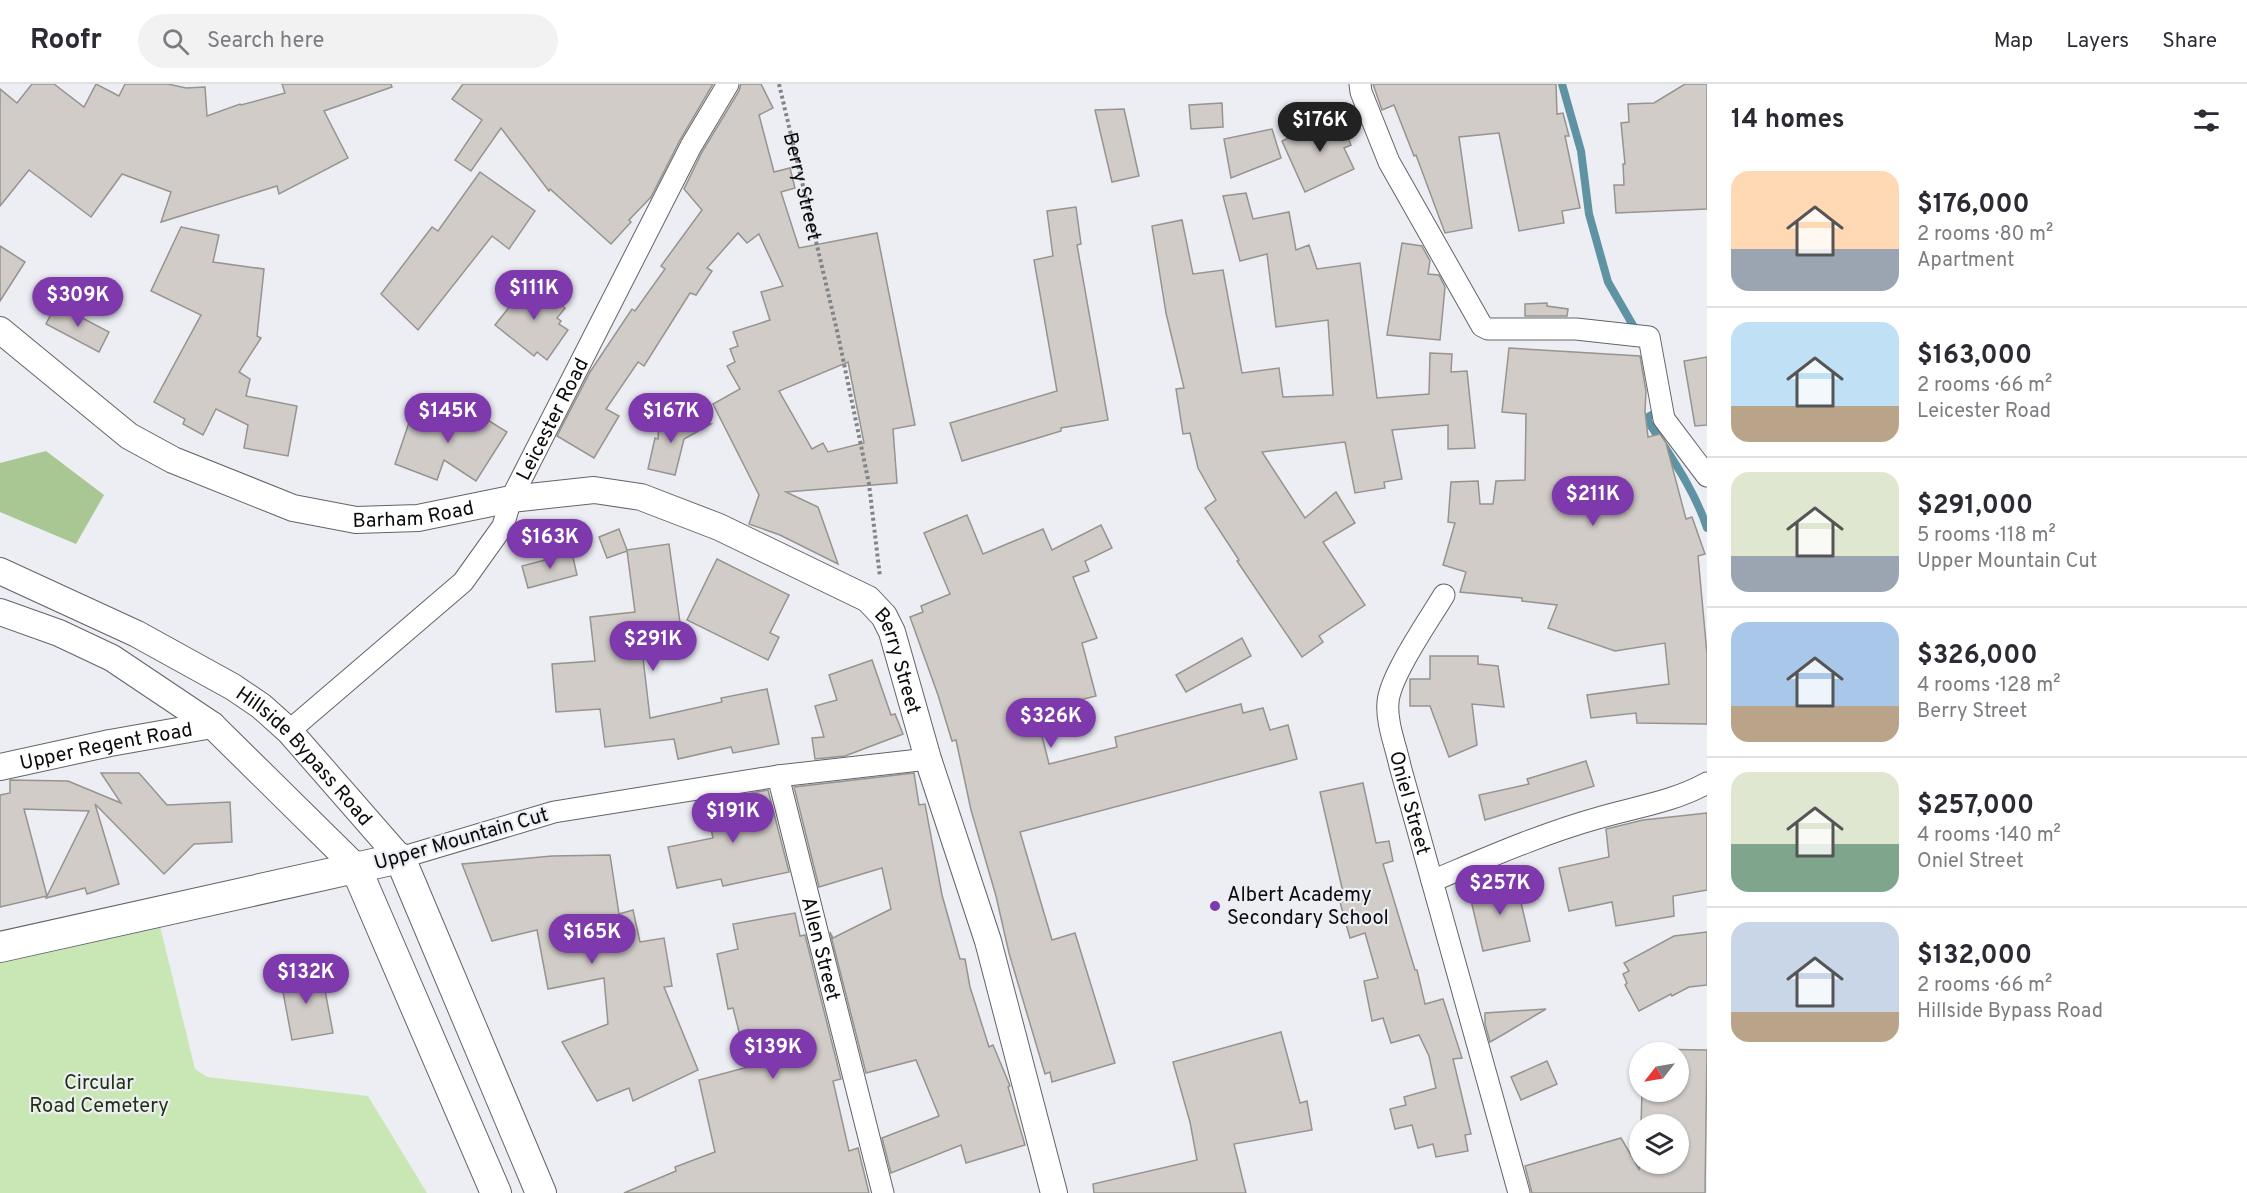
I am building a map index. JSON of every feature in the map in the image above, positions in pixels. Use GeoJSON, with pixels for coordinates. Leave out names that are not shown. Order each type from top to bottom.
{"type":"FeatureCollection","features":[{"type":"Feature","properties":{"kind":"main road","name":"Upper Mountain Cut"},"geometry":{"type":"LineString","coordinates":[[0,947],[355,866],[400,858]]}},
{"type":"Feature","properties":{"kind":"main road","name":"Hillside Bypass Road"},"geometry":{"type":"LineString","coordinates":[[400,858],[541,1193]]}},
{"type":"Feature","properties":{"kind":"main road","name":"Hillside Bypass Road"},"geometry":{"type":"LineString","coordinates":[[355,866],[496,1193]]}},
{"type":"Feature","properties":{"kind":"street","name":"Leicester Road"},"geometry":{"type":"LineString","coordinates":[[289,731],[463,582],[503,526],[511,499],[691,146],[728,84]]}},
{"type":"Feature","properties":{"kind":"street"},"geometry":{"type":"LineString","coordinates":[[1360,84],[1361,92],[1389,162],[1482,326],[1488,329],[1576,329],[1649,337],[1664,419],[1707,476]]}},
{"type":"Feature","properties":{"kind":"street","name":"Barham Road"},"geometry":{"type":"LineString","coordinates":[[0,330],[129,436],[173,460],[293,508],[356,520],[418,518],[511,499],[594,490],[641,497],[719,527],[868,599],[884,616]]}},
{"type":"Feature","properties":{"kind":"street","name":"Hillside Bypass Road"},"geometry":{"type":"LineString","coordinates":[[0,571],[138,634],[233,687],[261,706],[289,731],[400,858]]}},
{"type":"Feature","properties":{"kind":"street","name":"Oniel Street"},"geometry":{"type":"LineString","coordinates":[[1444,595],[1395,679],[1388,701],[1389,717],[1400,766],[1519,1193]]}},
{"type":"Feature","properties":{"kind":"street","name":"Hillside Bypass Road"},"geometry":{"type":"LineString","coordinates":[[0,612],[59,633],[112,658],[212,725],[355,866]]}},
{"type":"Feature","properties":{"kind":"street","name":"Berry Street"},"geometry":{"type":"LineString","coordinates":[[884,616],[892,632],[927,759],[988,941],[1054,1193]]}},
{"type":"Feature","properties":{"kind":"street","name":"Upper Regent Road"},"geometry":{"type":"LineString","coordinates":[[0,767],[110,743],[212,725]]}},
{"type":"Feature","properties":{"kind":"street","name":"Upper Mountain Cut"},"geometry":{"type":"LineString","coordinates":[[400,858],[554,812],[778,776],[927,759]]}},
{"type":"Feature","properties":{"kind":"street","name":"Allen Street"},"geometry":{"type":"LineString","coordinates":[[778,776],[883,1193]]}},
{"type":"Feature","properties":{"kind":"street"},"geometry":{"type":"LineString","coordinates":[[1432,881],[1523,842],[1600,817],[1650,806],[1707,783]]}},
{"type":"Feature","properties":{"kind":"path","name":"Berry Street"},"geometry":{"type":"LineString","coordinates":[[779,84],[838,335],[869,484],[884,616]]}},
{"type":"Feature","properties":{"kind":"green space"},"geometry":{"type":"Polygon","coordinates":[[[46,451],[104,495],[76,544],[0,512],[0,463],[46,451]]]}},
{"type":"Feature","properties":{"kind":"green space","name":"Circular Road Cemetery"},"geometry":{"type":"Polygon","coordinates":[[[159,922],[195,1069],[207,1077],[368,1096],[427,1193],[0,1193],[0,957],[159,922]]]}},
{"type":"Feature","properties":{"kind":"building"},"geometry":{"type":"Polygon","coordinates":[[[32,84],[54,84],[84,107],[96,84],[119,96],[125,84],[205,87],[207,116],[240,104],[285,93],[282,84],[391,84],[392,87],[324,111],[348,158],[279,194],[277,186],[161,222],[171,192],[122,174],[91,217],[29,170],[0,206],[0,89],[17,103],[32,84]]]}},
{"type":"Feature","properties":{"kind":"building"},"geometry":{"type":"Polygon","coordinates":[[[463,84],[713,84],[680,140],[651,197],[629,220],[631,222],[611,244],[550,189],[549,191],[501,128],[471,171],[455,160],[482,120],[452,99],[463,84]]]}},
{"type":"Feature","properties":{"kind":"building"},"geometry":{"type":"Polygon","coordinates":[[[741,84],[761,84],[773,108],[759,115],[774,172],[790,168],[795,188],[781,192],[799,248],[877,233],[915,425],[893,429],[897,483],[786,492],[818,507],[838,564],[780,535],[749,524],[759,495],[713,404],[740,389],[727,366],[735,362],[730,349],[738,346],[733,332],[770,320],[761,292],[783,286],[759,234],[747,243],[738,233],[707,268],[712,271],[696,295],[690,293],[644,366],[638,362],[606,409],[619,416],[594,458],[557,436],[590,372],[632,309],[635,311],[665,269],[661,266],[702,210],[684,189],[702,152],[741,84]],[[848,362],[779,391],[812,449],[823,443],[828,452],[864,443],[848,362]]]}},
{"type":"Feature","properties":{"kind":"building"},"geometry":{"type":"Polygon","coordinates":[[[1373,84],[1556,84],[1557,114],[1563,113],[1569,136],[1565,136],[1580,208],[1562,211],[1564,223],[1519,231],[1499,133],[1459,137],[1472,228],[1445,233],[1416,155],[1414,156],[1394,105],[1382,110],[1373,84]]]}},
{"type":"Feature","properties":{"kind":"building"},"geometry":{"type":"Polygon","coordinates":[[[1685,84],[1707,84],[1707,209],[1616,213],[1614,185],[1624,185],[1623,164],[1625,164],[1621,123],[1629,122],[1628,104],[1654,103],[1685,84]]]}},
{"type":"Feature","properties":{"kind":"building"},"geometry":{"type":"Polygon","coordinates":[[[1222,103],[1223,127],[1191,129],[1189,105],[1222,103]]]}},
{"type":"Feature","properties":{"kind":"building"},"geometry":{"type":"Polygon","coordinates":[[[1124,109],[1139,176],[1112,182],[1095,110],[1124,109]]]}},
{"type":"Feature","properties":{"kind":"building"},"geometry":{"type":"Polygon","coordinates":[[[1338,115],[1351,145],[1344,148],[1354,169],[1305,192],[1282,141],[1338,115]]]}},
{"type":"Feature","properties":{"kind":"building"},"geometry":{"type":"Polygon","coordinates":[[[1272,129],[1281,158],[1231,178],[1224,139],[1272,129]]]}},
{"type":"Feature","properties":{"kind":"building"},"geometry":{"type":"Polygon","coordinates":[[[480,172],[535,211],[509,249],[492,236],[418,330],[381,294],[432,227],[438,231],[480,172]]]}},
{"type":"Feature","properties":{"kind":"building"},"geometry":{"type":"Polygon","coordinates":[[[1246,193],[1253,219],[1289,212],[1296,250],[1309,245],[1317,269],[1360,263],[1377,398],[1429,394],[1430,353],[1452,354],[1451,372],[1467,371],[1475,448],[1448,449],[1448,425],[1392,430],[1402,479],[1384,482],[1385,488],[1355,493],[1345,442],[1262,452],[1305,518],[1336,492],[1355,523],[1323,542],[1365,605],[1319,636],[1323,642],[1302,657],[1237,561],[1239,560],[1205,508],[1216,500],[1198,468],[1190,433],[1183,434],[1176,389],[1184,388],[1166,313],[1152,226],[1182,220],[1193,274],[1223,270],[1242,373],[1279,368],[1283,397],[1333,395],[1328,320],[1276,327],[1267,254],[1240,261],[1223,196],[1246,193]]]}},
{"type":"Feature","properties":{"kind":"building"},"geometry":{"type":"Polygon","coordinates":[[[1076,207],[1081,244],[1077,245],[1108,420],[1061,428],[1061,431],[962,461],[950,423],[1057,391],[1034,260],[1053,256],[1047,211],[1076,207]]]}},
{"type":"Feature","properties":{"kind":"building"},"geometry":{"type":"Polygon","coordinates":[[[181,227],[219,235],[213,262],[264,269],[257,336],[261,338],[239,372],[250,379],[246,396],[297,406],[288,456],[244,448],[248,425],[216,409],[203,435],[183,424],[185,419],[154,402],[201,315],[151,291],[181,227]]]}},
{"type":"Feature","properties":{"kind":"building"},"geometry":{"type":"Polygon","coordinates":[[[1402,243],[1422,246],[1430,261],[1428,274],[1439,275],[1445,287],[1440,340],[1387,335],[1402,243]]]}},
{"type":"Feature","properties":{"kind":"building"},"geometry":{"type":"Polygon","coordinates":[[[0,246],[25,262],[0,301],[0,246]]]}},
{"type":"Feature","properties":{"kind":"building"},"geometry":{"type":"Polygon","coordinates":[[[531,280],[565,308],[557,318],[561,321],[559,324],[568,330],[547,360],[537,352],[534,356],[495,325],[531,280]]]}},
{"type":"Feature","properties":{"kind":"building"},"geometry":{"type":"Polygon","coordinates":[[[1547,303],[1547,306],[1568,309],[1567,316],[1525,316],[1525,304],[1547,303]]]}},
{"type":"Feature","properties":{"kind":"building"},"geometry":{"type":"Polygon","coordinates":[[[56,304],[109,332],[99,352],[46,324],[56,304]]]}},
{"type":"Feature","properties":{"kind":"building"},"geometry":{"type":"Polygon","coordinates":[[[1509,348],[1640,356],[1646,391],[1645,411],[1648,437],[1660,434],[1666,443],[1686,519],[1692,517],[1705,554],[1698,556],[1707,654],[1707,724],[1637,723],[1636,713],[1591,718],[1587,695],[1669,684],[1665,643],[1615,651],[1548,628],[1557,605],[1522,601],[1522,598],[1460,592],[1466,572],[1443,565],[1455,523],[1448,522],[1451,482],[1478,481],[1480,504],[1493,504],[1496,481],[1525,480],[1526,414],[1502,412],[1509,348]]]}},
{"type":"Feature","properties":{"kind":"building"},"geometry":{"type":"Polygon","coordinates":[[[1707,357],[1707,425],[1695,426],[1684,361],[1707,357]]]}},
{"type":"Feature","properties":{"kind":"building"},"geometry":{"type":"Polygon","coordinates":[[[415,405],[468,423],[475,412],[507,432],[476,481],[444,460],[437,480],[395,464],[415,405]]]}},
{"type":"Feature","properties":{"kind":"building"},"geometry":{"type":"Polygon","coordinates":[[[659,418],[711,424],[684,439],[675,475],[648,469],[655,438],[658,439],[659,418]]]}},
{"type":"Feature","properties":{"kind":"building"},"geometry":{"type":"Polygon","coordinates":[[[967,515],[983,554],[1043,529],[1052,550],[1101,525],[1112,548],[1085,561],[1089,571],[1073,577],[1097,638],[1082,643],[1096,696],[1048,708],[1049,713],[1037,716],[1049,764],[1117,747],[1115,737],[1241,704],[1243,713],[1263,708],[1270,730],[1288,725],[1297,759],[1020,832],[1052,940],[1075,933],[1115,1063],[1052,1082],[1050,1072],[1045,1074],[1009,953],[996,896],[971,810],[956,740],[952,741],[910,617],[923,612],[921,606],[950,594],[924,533],[967,515]]]}},
{"type":"Feature","properties":{"kind":"building"},"geometry":{"type":"Polygon","coordinates":[[[619,529],[627,550],[669,544],[683,644],[642,649],[650,718],[722,702],[721,698],[767,689],[779,744],[733,753],[731,747],[678,759],[674,739],[605,747],[600,709],[556,712],[552,664],[595,661],[590,617],[635,612],[627,551],[607,558],[599,537],[619,529]]]}},
{"type":"Feature","properties":{"kind":"building"},"geometry":{"type":"Polygon","coordinates":[[[572,553],[577,575],[528,588],[522,566],[572,553]]]}},
{"type":"Feature","properties":{"kind":"building"},"geometry":{"type":"Polygon","coordinates":[[[717,559],[789,595],[770,633],[779,637],[768,660],[687,620],[717,559]]]}},
{"type":"Feature","properties":{"kind":"building"},"geometry":{"type":"Polygon","coordinates":[[[1242,638],[1251,656],[1186,692],[1176,675],[1242,638]]]}},
{"type":"Feature","properties":{"kind":"building"},"geometry":{"type":"Polygon","coordinates":[[[1430,656],[1478,656],[1478,664],[1498,666],[1504,707],[1472,704],[1477,745],[1449,757],[1430,706],[1410,706],[1410,679],[1430,679],[1430,656]]]}},
{"type":"Feature","properties":{"kind":"building"},"geometry":{"type":"Polygon","coordinates":[[[872,660],[891,715],[895,714],[903,734],[845,756],[815,759],[812,738],[824,737],[815,706],[837,700],[829,675],[872,660]]]}},
{"type":"Feature","properties":{"kind":"building"},"geometry":{"type":"Polygon","coordinates":[[[1586,761],[1594,786],[1485,820],[1479,795],[1529,784],[1527,779],[1586,761]]]}},
{"type":"Feature","properties":{"kind":"building"},"geometry":{"type":"Polygon","coordinates":[[[101,773],[139,773],[167,805],[230,802],[232,842],[194,844],[164,874],[95,804],[119,884],[87,894],[85,888],[46,898],[47,896],[0,907],[0,795],[10,793],[10,780],[68,781],[121,803],[101,773]],[[24,809],[47,896],[89,811],[24,809]]]}},
{"type":"Feature","properties":{"kind":"building"},"geometry":{"type":"Polygon","coordinates":[[[914,773],[919,805],[925,804],[942,895],[960,959],[965,959],[970,987],[989,1047],[993,1045],[1010,1086],[1008,1087],[1025,1145],[966,1163],[961,1145],[891,1173],[882,1138],[939,1116],[916,1060],[866,1073],[830,932],[833,938],[891,909],[882,868],[819,887],[794,787],[914,773]]]}},
{"type":"Feature","properties":{"kind":"building"},"geometry":{"type":"Polygon","coordinates":[[[1363,783],[1376,843],[1389,841],[1393,861],[1383,864],[1415,970],[1417,970],[1425,1004],[1443,999],[1462,1058],[1453,1059],[1471,1134],[1465,1135],[1468,1151],[1436,1157],[1433,1144],[1418,1148],[1412,1125],[1395,1129],[1390,1109],[1406,1105],[1404,1097],[1436,1088],[1429,1056],[1419,1035],[1391,1043],[1383,1018],[1372,1021],[1364,981],[1378,978],[1365,933],[1350,938],[1340,902],[1345,901],[1320,792],[1363,783]]]}},
{"type":"Feature","properties":{"kind":"building"},"geometry":{"type":"Polygon","coordinates":[[[768,790],[789,872],[723,886],[721,879],[677,888],[668,847],[713,838],[705,801],[768,790]]]}},
{"type":"Feature","properties":{"kind":"building"},"geometry":{"type":"Polygon","coordinates":[[[1707,813],[1707,890],[1673,896],[1674,916],[1616,926],[1612,902],[1569,911],[1559,868],[1609,857],[1606,829],[1643,820],[1707,813]]]}},
{"type":"Feature","properties":{"kind":"building"},"geometry":{"type":"Polygon","coordinates":[[[610,855],[619,914],[633,910],[640,942],[664,938],[672,986],[664,987],[698,1070],[633,1101],[629,1088],[597,1101],[562,1042],[608,1024],[604,978],[548,989],[537,930],[492,941],[462,864],[552,856],[610,855]]]}},
{"type":"Feature","properties":{"kind":"building"},"geometry":{"type":"Polygon","coordinates":[[[1516,881],[1530,941],[1483,951],[1469,892],[1516,881]]]}},
{"type":"Feature","properties":{"kind":"building"},"geometry":{"type":"Polygon","coordinates":[[[795,913],[800,936],[805,935],[841,1079],[833,1081],[849,1151],[858,1148],[869,1193],[624,1193],[676,1171],[675,1167],[715,1152],[699,1080],[748,1067],[733,1008],[728,1009],[717,954],[738,949],[733,924],[795,913]]]}},
{"type":"Feature","properties":{"kind":"building"},"geometry":{"type":"Polygon","coordinates":[[[1707,932],[1707,985],[1689,987],[1639,1011],[1625,985],[1627,983],[1623,974],[1629,971],[1624,963],[1674,936],[1707,932]]]}},
{"type":"Feature","properties":{"kind":"building"},"geometry":{"type":"Polygon","coordinates":[[[321,969],[333,1033],[292,1040],[280,976],[321,969]]]}},
{"type":"Feature","properties":{"kind":"building"},"geometry":{"type":"Polygon","coordinates":[[[1546,1009],[1490,1042],[1485,1024],[1485,1013],[1546,1009]]]}},
{"type":"Feature","properties":{"kind":"building"},"geometry":{"type":"Polygon","coordinates":[[[1281,1032],[1300,1103],[1307,1101],[1312,1130],[1234,1144],[1246,1193],[1094,1193],[1093,1184],[1197,1160],[1190,1122],[1173,1062],[1281,1032]]]}},
{"type":"Feature","properties":{"kind":"building"},"geometry":{"type":"Polygon","coordinates":[[[1689,1050],[1707,1050],[1705,1193],[1532,1193],[1525,1166],[1621,1138],[1629,1152],[1629,1174],[1689,1174],[1689,1114],[1641,1114],[1642,1102],[1689,1102],[1689,1050]]]}},
{"type":"Feature","properties":{"kind":"building"},"geometry":{"type":"Polygon","coordinates":[[[1547,1061],[1557,1084],[1521,1100],[1511,1077],[1547,1061]]]}},
{"type":"Feature","properties":{"kind":"waterway"},"geometry":{"type":"LineString","coordinates":[[1562,84],[1581,151],[1589,214],[1608,282],[1638,334]]}},
{"type":"Feature","properties":{"kind":"waterway"},"geometry":{"type":"LineString","coordinates":[[1661,410],[1646,418],[1688,485],[1707,528]]}},
{"type":"Feature","properties":{"kind":"place","name":"Albert Academy Secondary School"},"geometry":{"type":"Point","coordinates":[1215,906]}}]}
